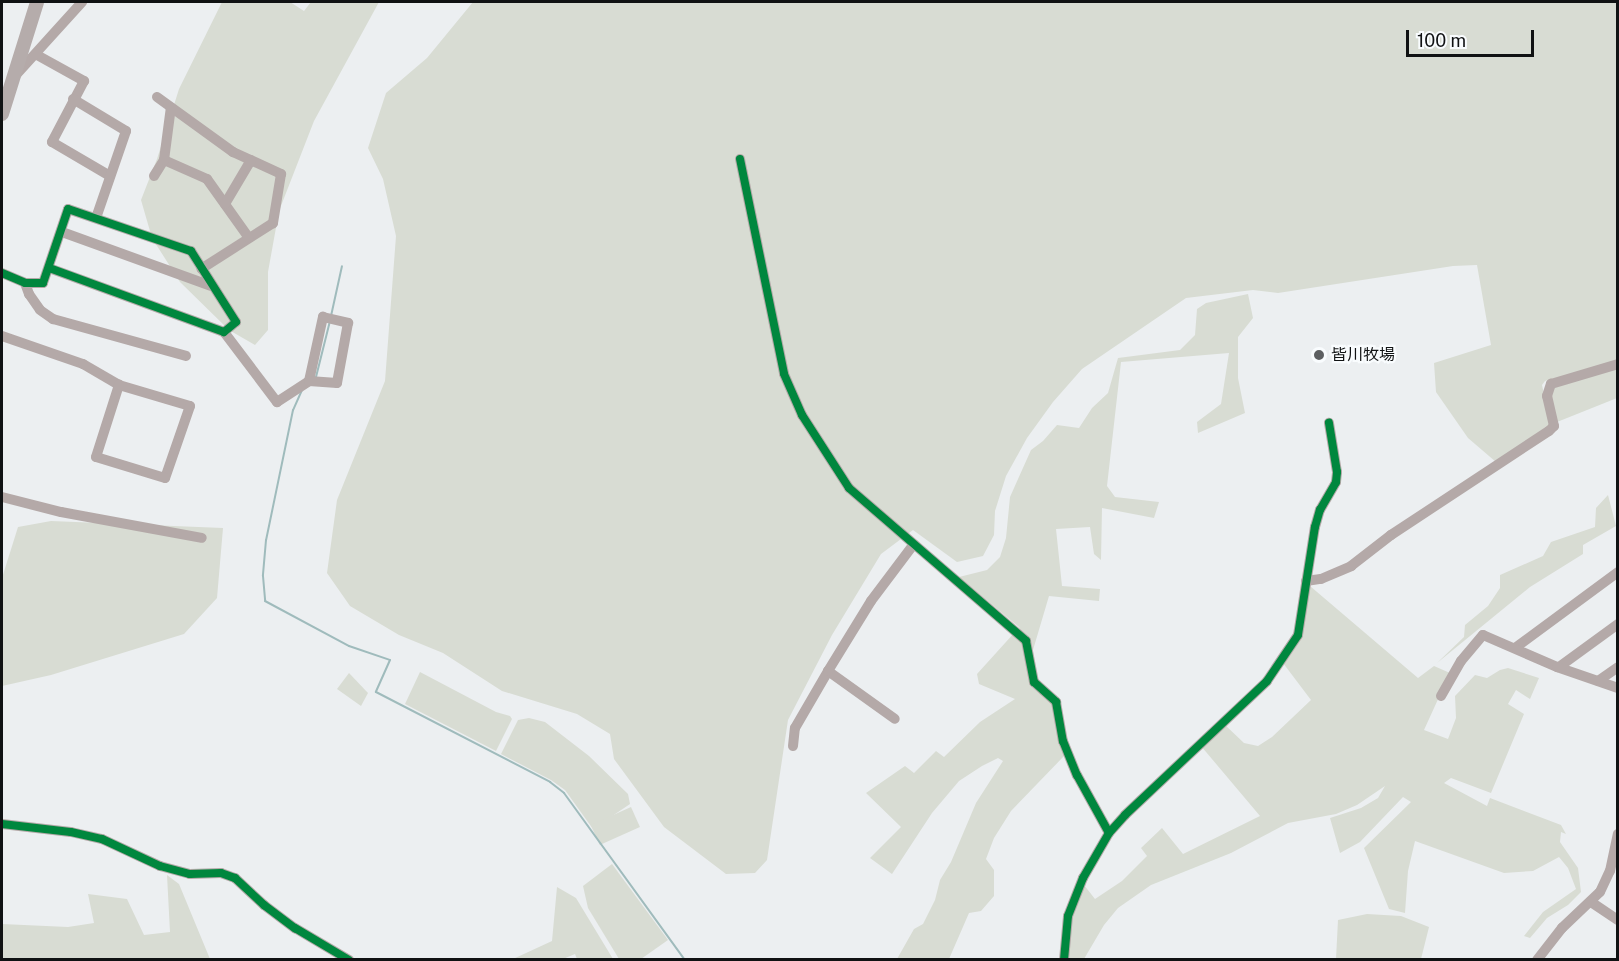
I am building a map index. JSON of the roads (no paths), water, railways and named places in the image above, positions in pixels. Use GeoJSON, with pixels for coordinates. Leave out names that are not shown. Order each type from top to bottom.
{"type":"FeatureCollection","features":[{"type":"Feature","properties":{"kind":"main road"},"geometry":{"type":"LineString","coordinates":[[2,114],[4,99],[15,76],[37,2]]}},
{"type":"Feature","properties":{"kind":"street"},"geometry":{"type":"LineString","coordinates":[[15,76],[37,55],[49,37],[82,2]]}},
{"type":"Feature","properties":{"kind":"street"},"geometry":{"type":"LineString","coordinates":[[37,55],[84,81],[52,142],[110,176]]}},
{"type":"Feature","properties":{"kind":"street"},"geometry":{"type":"LineString","coordinates":[[157,97],[233,152],[281,174],[273,223],[201,268]]}},
{"type":"Feature","properties":{"kind":"street"},"geometry":{"type":"LineString","coordinates":[[73,99],[126,131],[96,218]]}},
{"type":"Feature","properties":{"kind":"street"},"geometry":{"type":"LineString","coordinates":[[154,176],[164,160],[171,107]]}},
{"type":"Feature","properties":{"kind":"street"},"geometry":{"type":"LineString","coordinates":[[740,159],[784,374],[792,397],[849,488],[1026,641],[1034,682],[1056,702],[1063,741],[1077,775],[1110,833]]}},
{"type":"Feature","properties":{"kind":"street"},"geometry":{"type":"LineString","coordinates":[[164,160],[207,179],[249,238]]}},
{"type":"Feature","properties":{"kind":"street"},"geometry":{"type":"LineString","coordinates":[[225,204],[251,160]]}},
{"type":"Feature","properties":{"kind":"street"},"geometry":{"type":"LineString","coordinates":[[2,273],[25,283],[43,283],[68,209],[191,251],[211,286],[236,322],[224,332]]}},
{"type":"Feature","properties":{"kind":"street"},"geometry":{"type":"LineString","coordinates":[[62,232],[211,286]]}},
{"type":"Feature","properties":{"kind":"street"},"geometry":{"type":"LineString","coordinates":[[49,268],[224,332],[277,402],[309,381],[337,383],[348,323],[323,317],[309,381]]}},
{"type":"Feature","properties":{"kind":"street"},"geometry":{"type":"LineString","coordinates":[[25,283],[28,294],[40,310],[53,319],[186,356]]}},
{"type":"Feature","properties":{"kind":"street"},"geometry":{"type":"LineString","coordinates":[[2,336],[83,364],[119,386],[190,406],[165,478],[96,457],[119,386]]}},
{"type":"Feature","properties":{"kind":"street"},"geometry":{"type":"LineString","coordinates":[[1306,581],[1321,579],[1351,566],[1391,534],[1549,431],[1554,426],[1546,396],[1551,384],[1617,364]]}},
{"type":"Feature","properties":{"kind":"street"},"geometry":{"type":"LineString","coordinates":[[1064,960],[1068,916],[1083,878],[1110,833],[1125,815],[1267,681],[1298,635],[1320,510],[1336,482],[1337,472],[1329,423]]}},
{"type":"Feature","properties":{"kind":"street"},"geometry":{"type":"LineString","coordinates":[[2,497],[61,512],[202,538]]}},
{"type":"Feature","properties":{"kind":"street"},"geometry":{"type":"LineString","coordinates":[[793,746],[795,728],[828,671],[871,601],[914,544]]}},
{"type":"Feature","properties":{"kind":"street"},"geometry":{"type":"LineString","coordinates":[[1515,648],[1617,572]]}},
{"type":"Feature","properties":{"kind":"street"},"geometry":{"type":"LineString","coordinates":[[1559,668],[1617,624]]}},
{"type":"Feature","properties":{"kind":"street"},"geometry":{"type":"LineString","coordinates":[[1441,696],[1461,661],[1483,635],[1559,668],[1617,688]]}},
{"type":"Feature","properties":{"kind":"street"},"geometry":{"type":"LineString","coordinates":[[1598,681],[1617,667]]}},
{"type":"Feature","properties":{"kind":"street"},"geometry":{"type":"LineString","coordinates":[[828,671],[895,718]]}},
{"type":"Feature","properties":{"kind":"street"},"geometry":{"type":"LineString","coordinates":[[2,824],[71,832],[102,839],[160,866],[190,874],[221,873],[235,878],[264,905],[349,960]]}},
{"type":"Feature","properties":{"kind":"street"},"geometry":{"type":"LineString","coordinates":[[1537,960],[1562,927],[1600,892],[1610,871],[1617,834]]}},
{"type":"Feature","properties":{"kind":"street"},"geometry":{"type":"LineString","coordinates":[[1591,902],[1617,920]]}},
{"type":"Feature","properties":{"kind":"waterway"},"geometry":{"type":"LineString","coordinates":[[331,316],[342,266]]}},
{"type":"Feature","properties":{"kind":"waterway"},"geometry":{"type":"LineString","coordinates":[[316,377],[330,321]]}},
{"type":"Feature","properties":{"kind":"waterway"},"geometry":{"type":"LineString","coordinates":[[302,390],[293,410],[266,540],[263,576],[265,601],[349,646],[390,660],[376,692],[550,782],[564,793],[685,960]]}},
{"type":"Feature","properties":{"kind":"place","name":"皆川牧場"},"geometry":{"type":"Point","coordinates":[1319,355]}}]}
